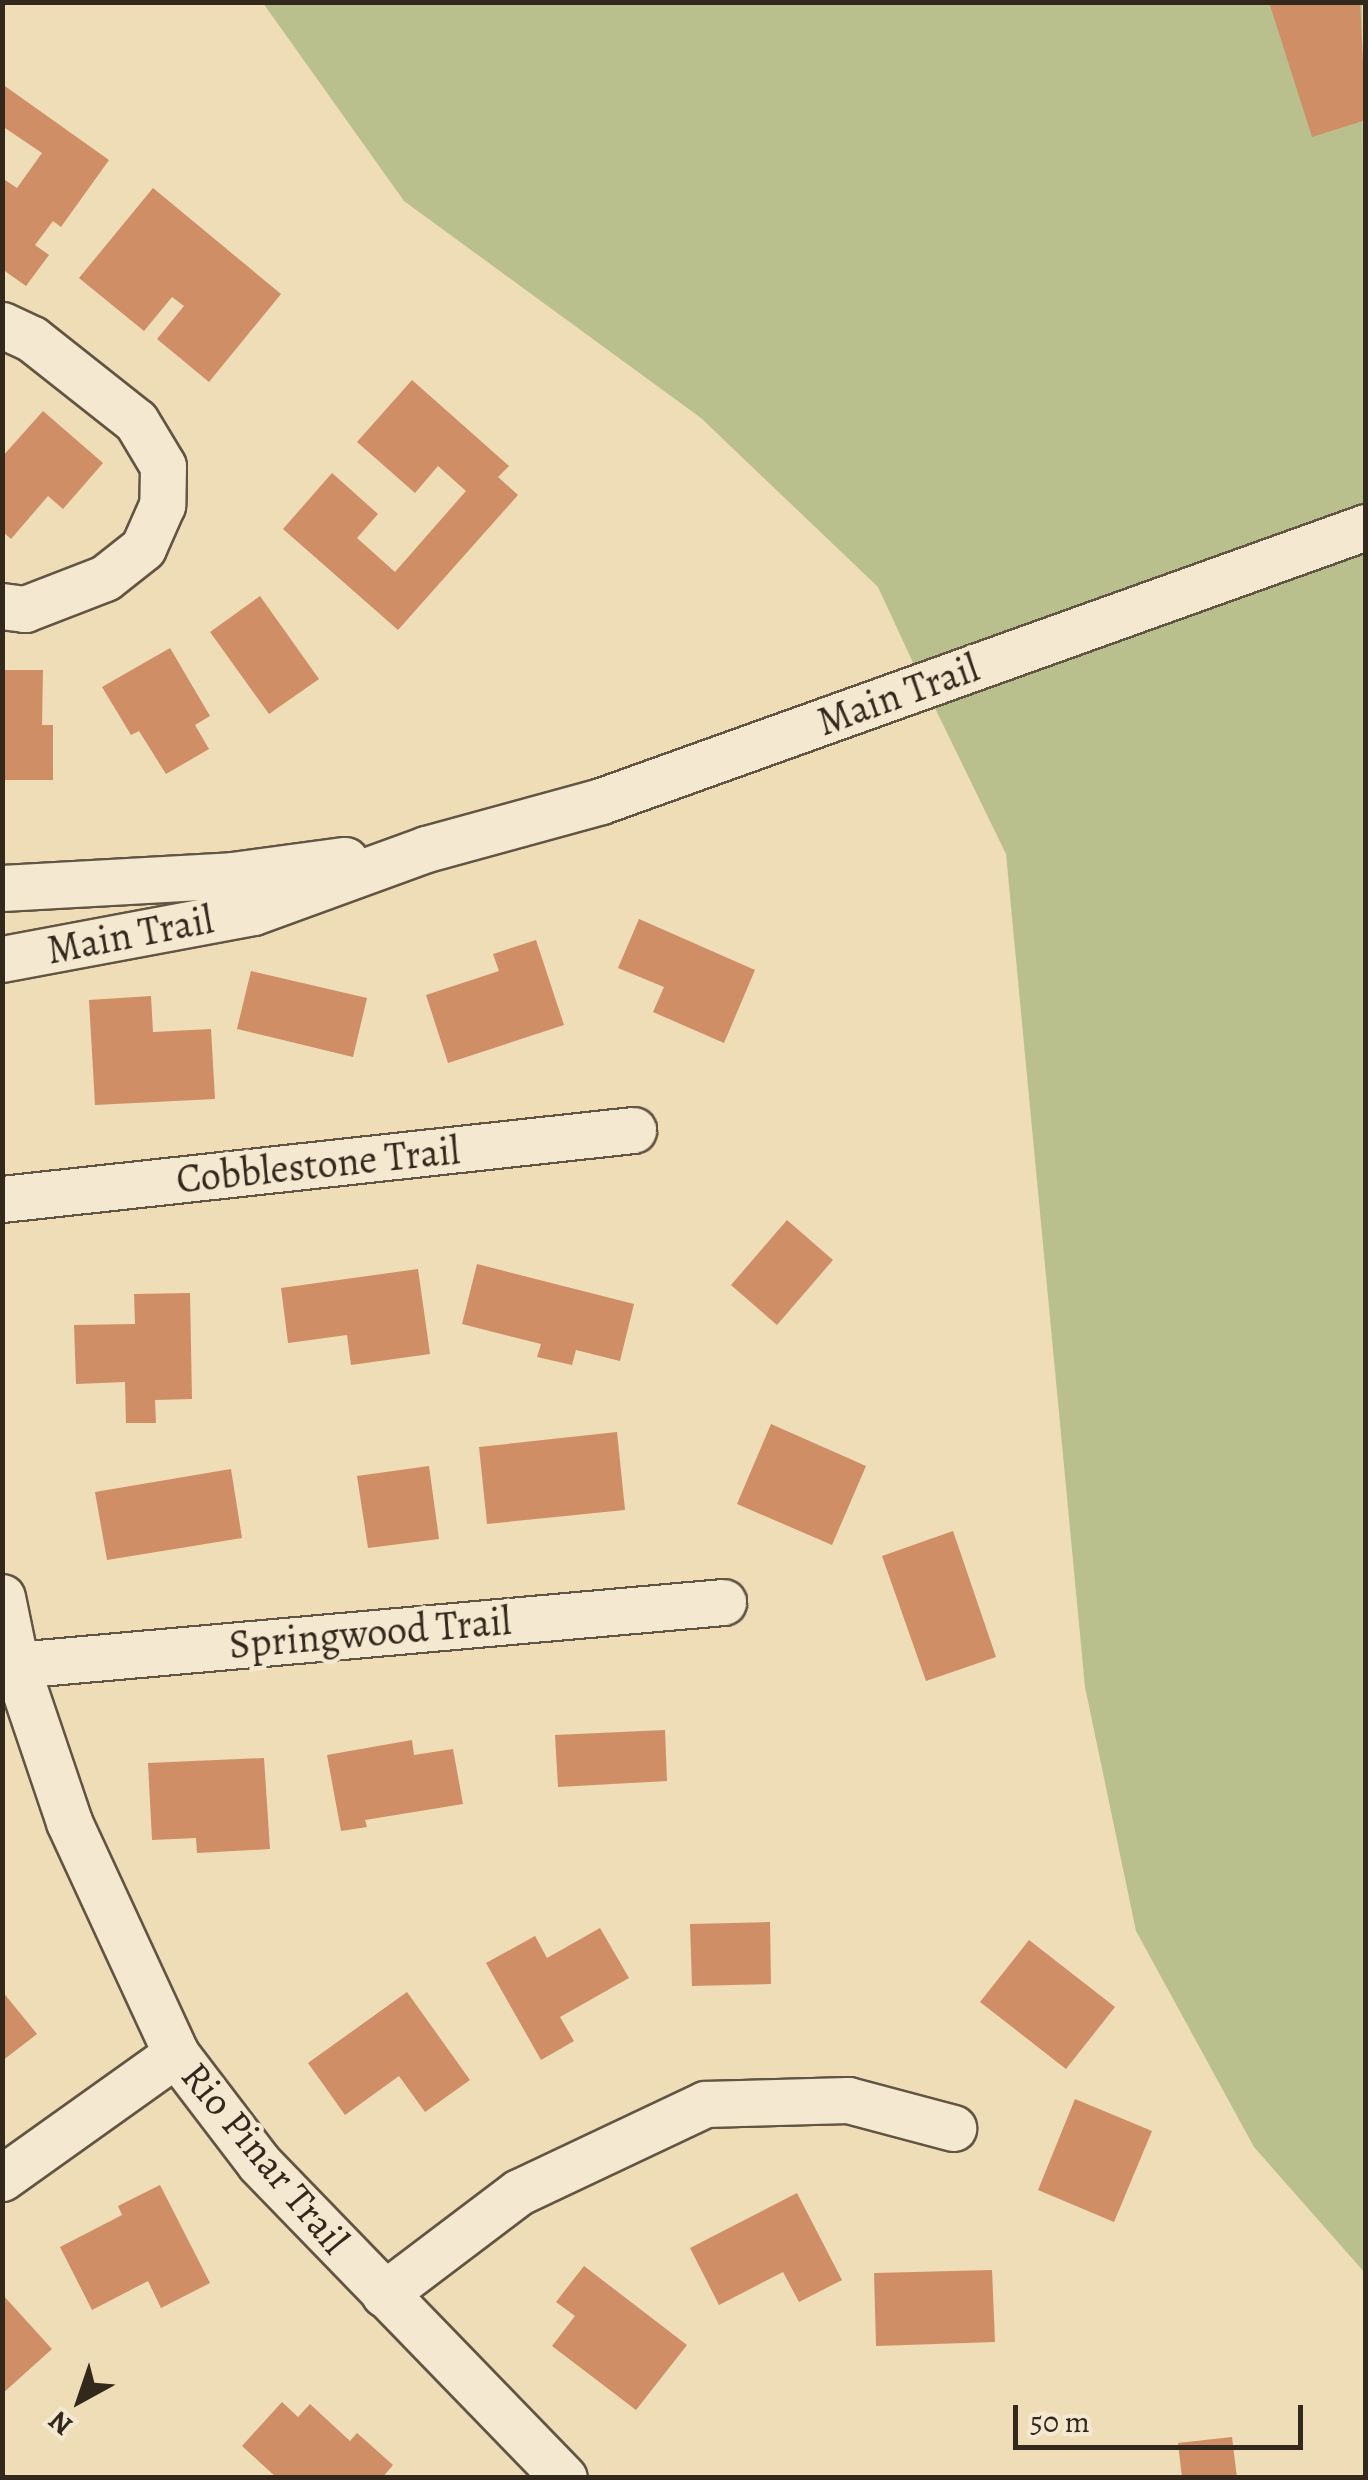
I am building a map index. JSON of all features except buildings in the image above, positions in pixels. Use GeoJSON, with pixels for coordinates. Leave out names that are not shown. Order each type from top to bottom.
{"type":"FeatureCollection","features":[{"type":"Feature","properties":{"kind":"street"},"geometry":{"type":"LineString","coordinates":[[2,325],[32,339],[136,420],[163,466],[162,504],[142,548],[105,578],[25,608],[2,606]]}},
{"type":"Feature","properties":{"kind":"street","name":"Main Trail"},"geometry":{"type":"LineString","coordinates":[[2,959],[253,912],[426,849],[601,801],[1366,527]]}},
{"type":"Feature","properties":{"kind":"street","name":"Main Trail"},"geometry":{"type":"LineString","coordinates":[[2,888],[232,874],[426,849]]}},
{"type":"Feature","properties":{"kind":"street"},"geometry":{"type":"LineString","coordinates":[[78,886],[84,942]]}},
{"type":"Feature","properties":{"kind":"street","name":"Cobblestone Trail"},"geometry":{"type":"LineString","coordinates":[[2,1199],[632,1130]]}},
{"type":"Feature","properties":{"kind":"street","name":"Rio Pinar Trail"},"geometry":{"type":"LineString","coordinates":[[3,1602],[16,1664],[69,1822],[176,2054],[259,2162],[564,2478]]}},
{"type":"Feature","properties":{"kind":"street","name":"Springwood Trail"},"geometry":{"type":"LineString","coordinates":[[16,1664],[724,1602]]}},
{"type":"Feature","properties":{"kind":"street"},"geometry":{"type":"LineString","coordinates":[[2,2178],[176,2054]]}},
{"type":"Feature","properties":{"kind":"street"},"geometry":{"type":"LineString","coordinates":[[384,2294],[519,2192],[705,2104],[848,2100],[953,2128]]}},
{"type":"Feature","properties":{"kind":"green space"},"geometry":{"type":"Polygon","coordinates":[[[263,3],[1362,3],[1365,502],[915,667],[878,587],[701,418],[404,201],[263,3]]]}},
{"type":"Feature","properties":{"kind":"green space"},"geometry":{"type":"Polygon","coordinates":[[[1365,546],[1365,2273],[1254,2147],[1136,1931],[1085,1687],[1006,854],[933,704],[1365,546]]]}}]}
